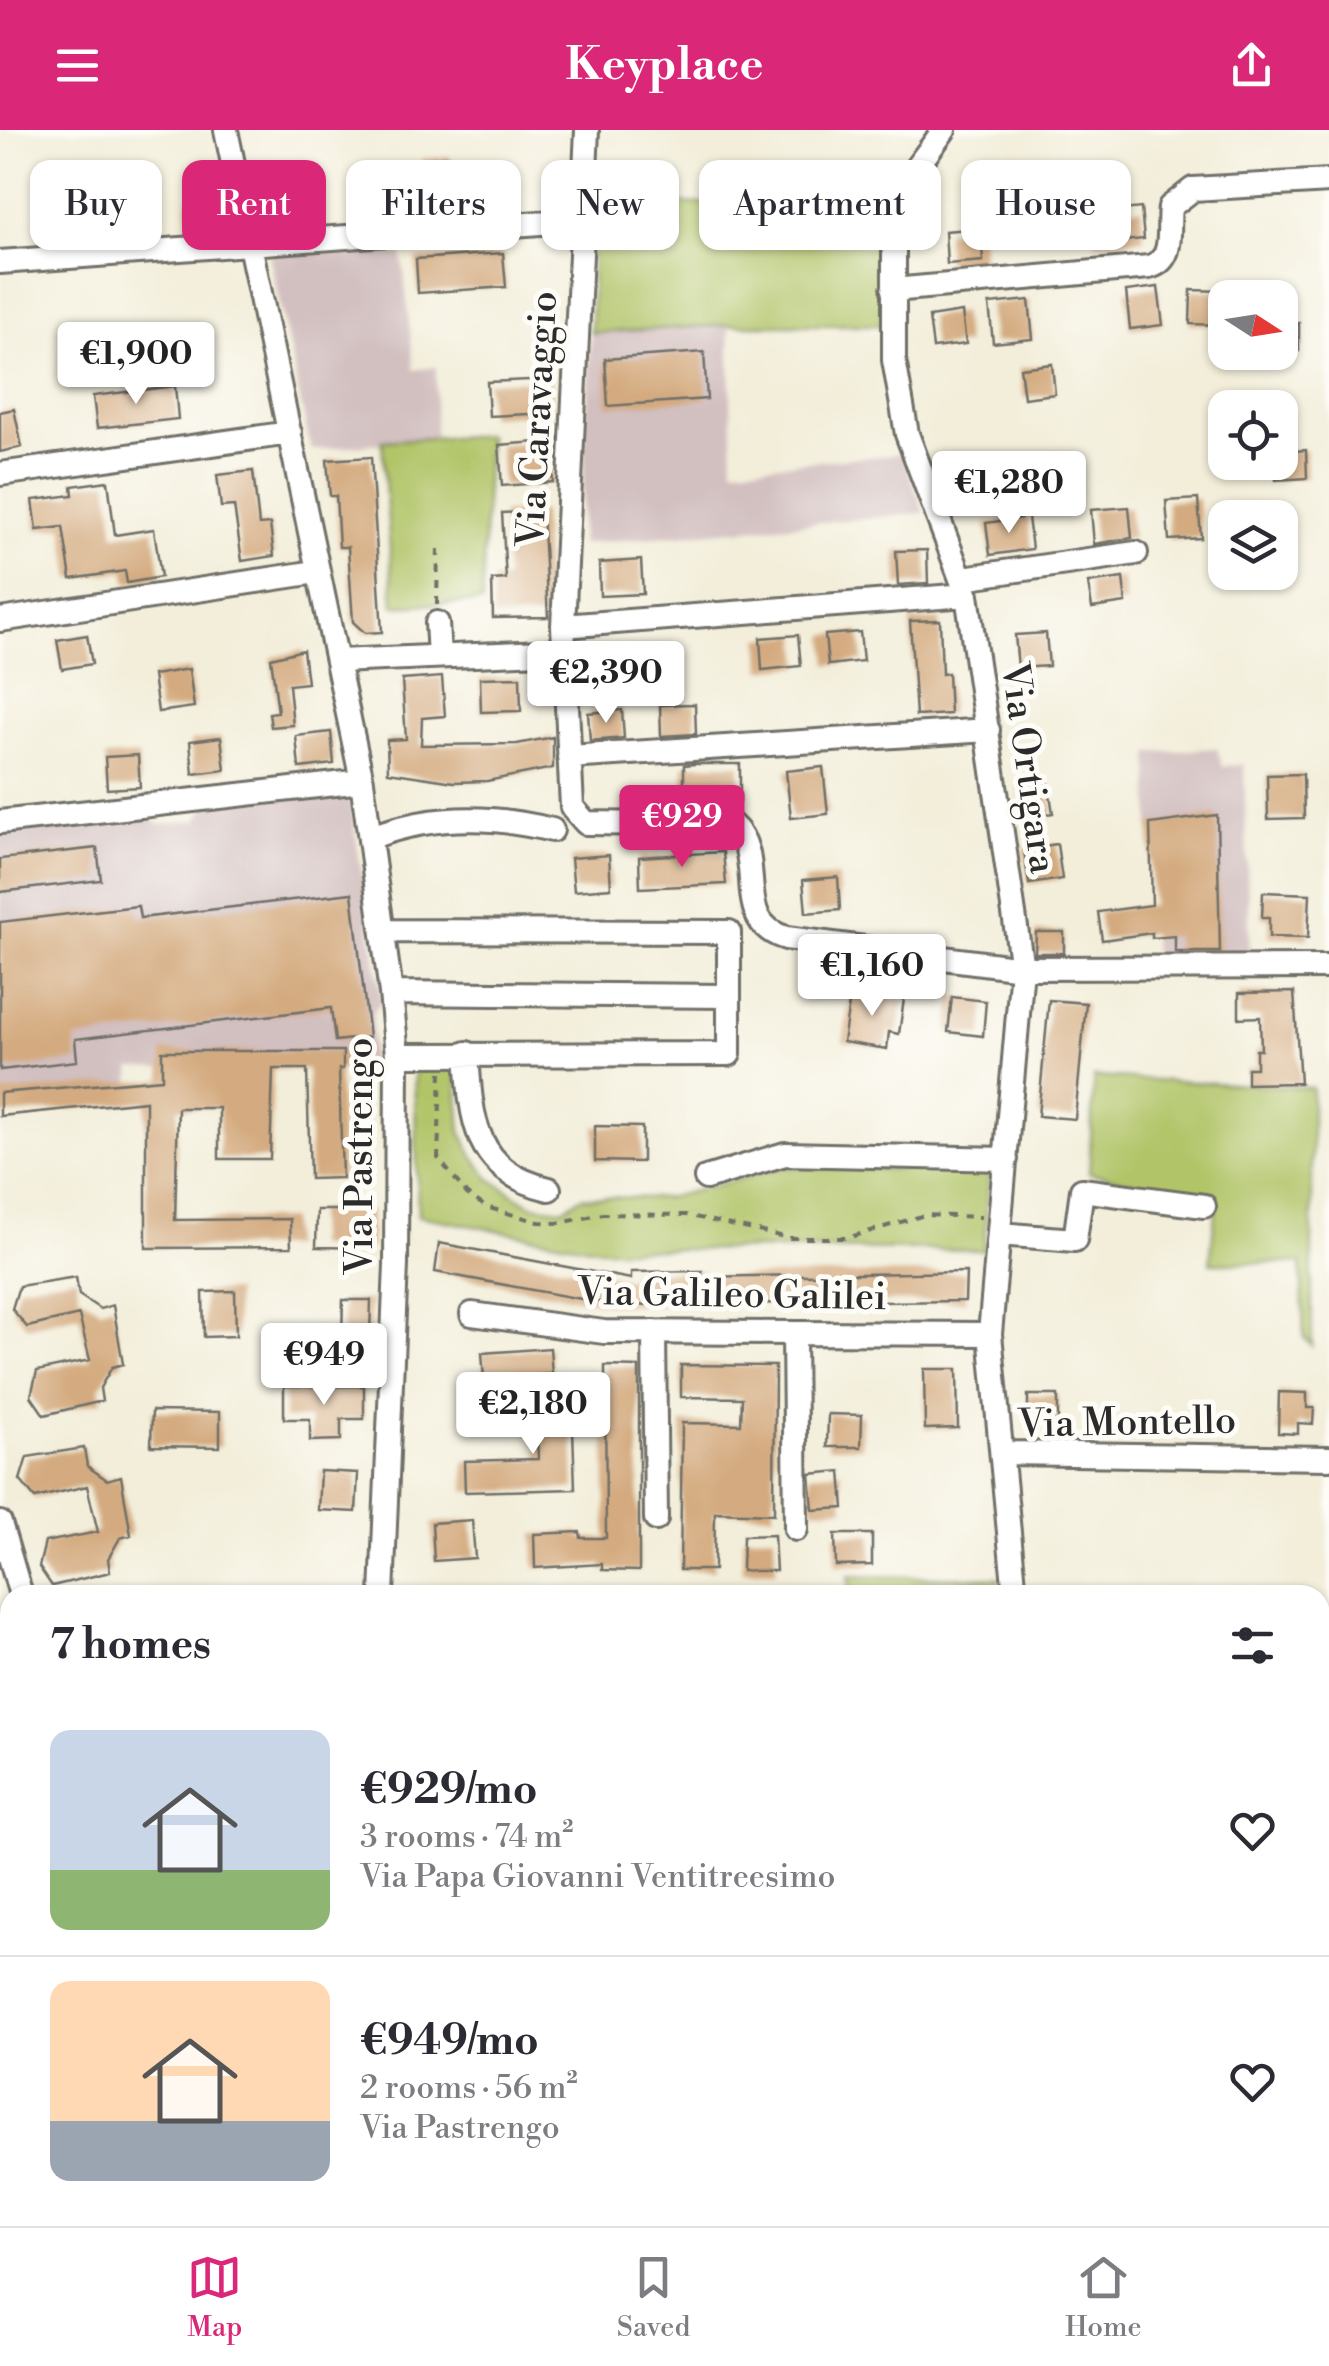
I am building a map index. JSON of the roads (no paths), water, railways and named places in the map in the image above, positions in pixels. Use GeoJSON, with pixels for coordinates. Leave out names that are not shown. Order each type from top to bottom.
{"type":"FeatureCollection","features":[{"type":"Feature","properties":{"kind":"street","name":"Via Pastrengo"},"geometry":{"type":"LineString","coordinates":[[226,130],[233,160]]}},
{"type":"Feature","properties":{"kind":"street","name":"Via Caravaggio"},"geometry":{"type":"LineString","coordinates":[[585,160],[587,130]]}},
{"type":"Feature","properties":{"kind":"street","name":"Via Ortigara"},"geometry":{"type":"LineString","coordinates":[[944,130],[908,179],[894,243],[894,360],[907,434],[965,587],[1022,968],[990,1334],[1002,1453]]}},
{"type":"Feature","properties":{"kind":"street"},"geometry":{"type":"LineString","coordinates":[[894,290],[1149,267],[1161,264],[1167,256],[1170,207],[1194,188],[1329,182]]}},
{"type":"Feature","properties":{"kind":"street"},"geometry":{"type":"LineString","coordinates":[[326,239],[541,223]]}},
{"type":"Feature","properties":{"kind":"street"},"geometry":{"type":"LineString","coordinates":[[0,262],[182,250]]}},
{"type":"Feature","properties":{"kind":"street","name":"Via Pastrengo"},"geometry":{"type":"LineString","coordinates":[[252,250],[362,781],[391,993],[397,1055],[394,1353],[382,1585]]}},
{"type":"Feature","properties":{"kind":"street","name":"Via Caravaggio"},"geometry":{"type":"LineString","coordinates":[[581,250],[564,626],[572,807],[586,823],[732,825],[741,833],[756,918],[772,934],[1022,968]]}},
{"type":"Feature","properties":{"kind":"street"},"geometry":{"type":"LineString","coordinates":[[0,474],[290,433]]}},
{"type":"Feature","properties":{"kind":"street"},"geometry":{"type":"LineString","coordinates":[[564,626],[965,587],[1136,553]]}},
{"type":"Feature","properties":{"kind":"street"},"geometry":{"type":"LineString","coordinates":[[0,620],[316,572]]}},
{"type":"Feature","properties":{"kind":"street"},"geometry":{"type":"LineString","coordinates":[[437,623],[439,656]]}},
{"type":"Feature","properties":{"kind":"street"},"geometry":{"type":"LineString","coordinates":[[338,661],[564,651]]}},
{"type":"Feature","properties":{"kind":"street"},"geometry":{"type":"LineString","coordinates":[[569,757],[988,730]]}},
{"type":"Feature","properties":{"kind":"street"},"geometry":{"type":"LineString","coordinates":[[0,822],[362,781]]}},
{"type":"Feature","properties":{"kind":"street"},"geometry":{"type":"LineString","coordinates":[[372,836],[464,818],[493,818],[552,830]]}},
{"type":"Feature","properties":{"kind":"street"},"geometry":{"type":"LineString","coordinates":[[384,931],[729,932],[728,1054],[397,1055]]}},
{"type":"Feature","properties":{"kind":"street"},"geometry":{"type":"LineString","coordinates":[[1022,968],[1329,967]]}},
{"type":"Feature","properties":{"kind":"street"},"geometry":{"type":"LineString","coordinates":[[391,993],[728,996]]}},
{"type":"Feature","properties":{"kind":"street"},"geometry":{"type":"LineString","coordinates":[[467,1053],[472,1118],[484,1146],[500,1168],[523,1183],[548,1189]]}},
{"type":"Feature","properties":{"kind":"street"},"geometry":{"type":"LineString","coordinates":[[706,1178],[785,1154],[1006,1159]]}},
{"type":"Feature","properties":{"kind":"street"},"geometry":{"type":"LineString","coordinates":[[1000,1226],[1075,1240],[1082,1190],[1204,1206]]}},
{"type":"Feature","properties":{"kind":"street","name":"Via Galileo Galilei"},"geometry":{"type":"LineString","coordinates":[[472,1314],[604,1332],[990,1334]]}},
{"type":"Feature","properties":{"kind":"street"},"geometry":{"type":"LineString","coordinates":[[654,1332],[656,1520]]}},
{"type":"Feature","properties":{"kind":"street"},"geometry":{"type":"LineString","coordinates":[[794,1334],[796,1529]]}},
{"type":"Feature","properties":{"kind":"street","name":"Via Montello"},"geometry":{"type":"LineString","coordinates":[[1014,1585],[1002,1453],[1329,1458]]}},
{"type":"Feature","properties":{"kind":"street"},"geometry":{"type":"LineString","coordinates":[[0,1523],[18,1585]]}}]}
